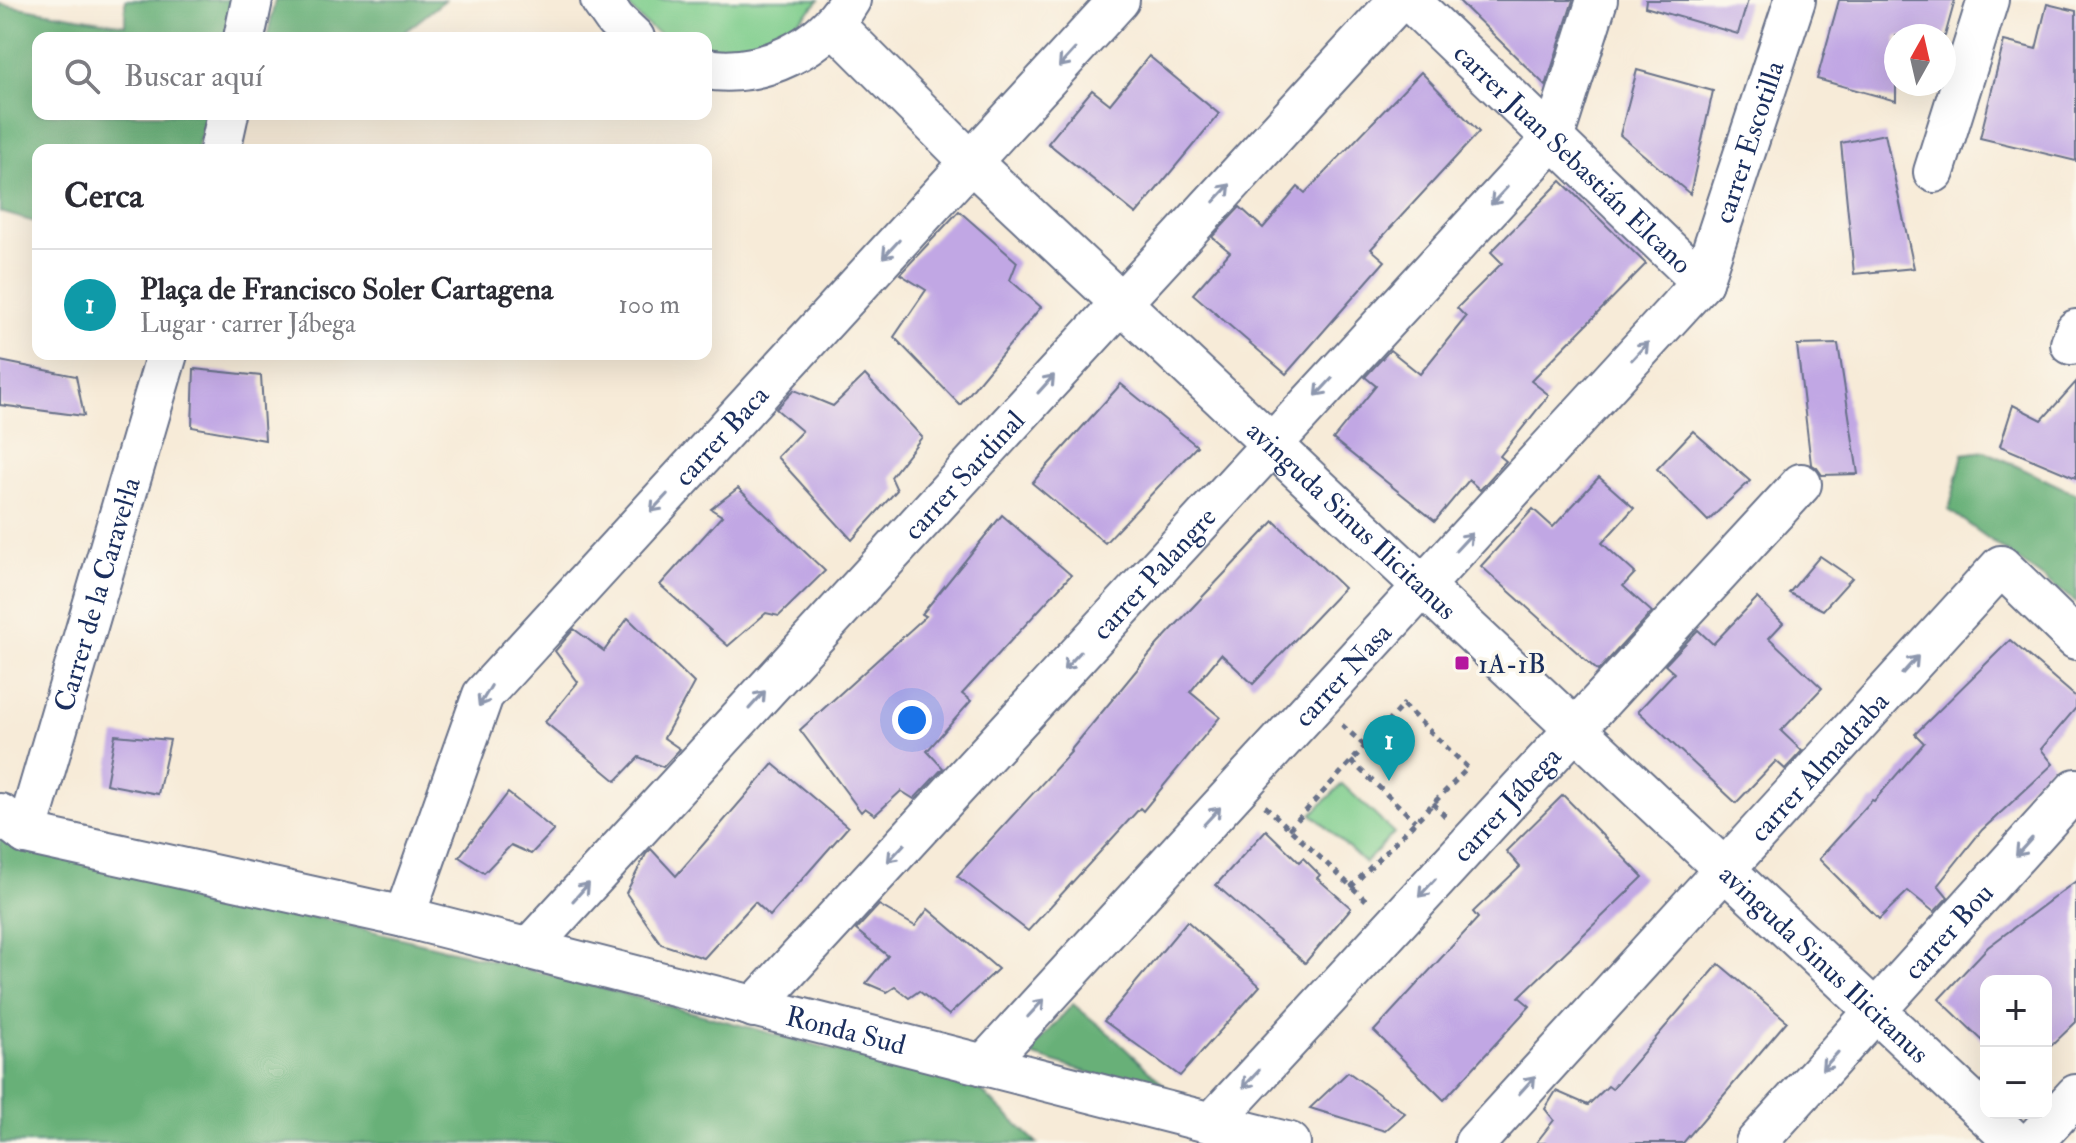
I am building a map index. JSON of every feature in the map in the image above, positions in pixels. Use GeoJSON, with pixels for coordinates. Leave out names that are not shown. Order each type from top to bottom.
{"type":"FeatureCollection","features":[{"type":"Feature","properties":{"kind":"street"},"geometry":{"type":"LineString","coordinates":[[245,32],[252,0]]}},
{"type":"Feature","properties":{"kind":"street"},"geometry":{"type":"LineString","coordinates":[[601,0],[628,32]]}},
{"type":"Feature","properties":{"kind":"street","name":"carrer Baca"},"geometry":{"type":"LineString","coordinates":[[404,917],[483,695],[1119,0]]}},
{"type":"Feature","properties":{"kind":"street","name":"carrer Sardinal"},"geometry":{"type":"LineString","coordinates":[[528,949],[1399,0]]}},
{"type":"Feature","properties":{"kind":"street","name":"carrer Juan Sebastián Elcano"},"geometry":{"type":"LineString","coordinates":[[1409,0],[1702,282]]}},
{"type":"Feature","properties":{"kind":"street"},"geometry":{"type":"LineString","coordinates":[[1553,139],[1597,0]]}},
{"type":"Feature","properties":{"kind":"street","name":"carrer Escotilla"},"geometry":{"type":"LineString","coordinates":[[1702,282],[1795,0]]}},
{"type":"Feature","properties":{"kind":"street"},"geometry":{"type":"LineString","coordinates":[[1934,172],[1988,0]]}},
{"type":"Feature","properties":{"kind":"street"},"geometry":{"type":"LineString","coordinates":[[712,69],[735,70],[778,61],[816,39],[841,12]]}},
{"type":"Feature","properties":{"kind":"street","name":"avinguda Sinus Ilicitanus"},"geometry":{"type":"LineString","coordinates":[[841,12],[971,162],[2016,1143]]}},
{"type":"Feature","properties":{"kind":"street"},"geometry":{"type":"LineString","coordinates":[[221,144],[227,120]]}},
{"type":"Feature","properties":{"kind":"street","name":"carrer Palangre"},"geometry":{"type":"LineString","coordinates":[[754,1007],[1553,139]]}},
{"type":"Feature","properties":{"kind":"street","name":"carrer Nasa"},"geometry":{"type":"LineString","coordinates":[[984,1065],[1702,282]]}},
{"type":"Feature","properties":{"kind":"street","name":"Carrer de la Caravel·la"},"geometry":{"type":"LineString","coordinates":[[13,824],[165,360]]}},
{"type":"Feature","properties":{"kind":"street","name":"carrer Jábega"},"geometry":{"type":"LineString","coordinates":[[1212,1123],[1801,484]]}},
{"type":"Feature","properties":{"kind":"street","name":"carrer Almadraba"},"geometry":{"type":"LineString","coordinates":[[1475,1143],[2001,566],[2076,639]]}},
{"type":"Feature","properties":{"kind":"street","name":"carrer Bou"},"geometry":{"type":"LineString","coordinates":[[1756,1143],[2076,789]]}},
{"type":"Feature","properties":{"kind":"street","name":"Ronda Sud"},"geometry":{"type":"LineString","coordinates":[[13,824],[404,917],[1290,1143]]}},
{"type":"Feature","properties":{"kind":"street"},"geometry":{"type":"LineString","coordinates":[[2032,1143],[2076,1095]]}},
{"type":"Feature","properties":{"kind":"path"},"geometry":{"type":"LineString","coordinates":[[1403,705],[1468,768],[1415,821],[1351,887],[1289,829],[1403,705]]}},
{"type":"Feature","properties":{"kind":"path"},"geometry":{"type":"LineString","coordinates":[[1351,761],[1415,821]]}},
{"type":"Feature","properties":{"kind":"green space"},"geometry":{"type":"Polygon","coordinates":[[[125,0],[233,0],[230,32],[32,32],[32,120],[207,120],[198,144],[32,144],[32,221],[0,212],[0,4],[125,25],[125,0]]]}},
{"type":"Feature","properties":{"kind":"green space"},"geometry":{"type":"Polygon","coordinates":[[[275,0],[445,0],[405,32],[268,32],[275,0]]]}},
{"type":"Feature","properties":{"kind":"green space"},"geometry":{"type":"Polygon","coordinates":[[[624,0],[819,0],[782,33],[740,48],[712,49],[712,32],[656,32],[624,0]]]}},
{"type":"Feature","properties":{"kind":"green space"},"geometry":{"type":"Polygon","coordinates":[[[1985,451],[2076,494],[2076,602],[1949,510],[1963,454],[1985,451]]]}},
{"type":"Feature","properties":{"kind":"green space"},"geometry":{"type":"Polygon","coordinates":[[[1342,784],[1394,833],[1365,863],[1312,814],[1342,784]]]}},
{"type":"Feature","properties":{"kind":"green space"},"geometry":{"type":"Polygon","coordinates":[[[0,835],[27,846],[563,978],[978,1088],[1037,1143],[0,1143],[0,835]]]}},
{"type":"Feature","properties":{"kind":"green space"},"geometry":{"type":"Polygon","coordinates":[[[1073,1004],[1112,1036],[1180,1100],[1027,1054],[1073,1004]]]}},
{"type":"Feature","properties":{"kind":"building"},"geometry":{"type":"Polygon","coordinates":[[[1458,0],[1573,0],[1546,86],[1458,0]]]}},
{"type":"Feature","properties":{"kind":"building"},"geometry":{"type":"Polygon","coordinates":[[[1646,0],[1748,0],[1738,34],[1645,7],[1646,0]]]}},
{"type":"Feature","properties":{"kind":"building"},"geometry":{"type":"Polygon","coordinates":[[[1839,0],[1955,0],[1948,24],[1884,24],[1884,96],[1896,96],[1896,101],[1817,79],[1839,0]]]}},
{"type":"Feature","properties":{"kind":"building"},"geometry":{"type":"Polygon","coordinates":[[[2047,4],[2076,11],[2076,161],[1980,138],[2004,41],[2036,49],[2047,4]]]}},
{"type":"Feature","properties":{"kind":"building"},"geometry":{"type":"Polygon","coordinates":[[[1149,56],[1219,114],[1136,214],[1048,143],[1092,90],[1110,104],[1149,56]]]}},
{"type":"Feature","properties":{"kind":"building"},"geometry":{"type":"Polygon","coordinates":[[[1637,70],[1713,91],[1690,194],[1620,135],[1637,70]]]}},
{"type":"Feature","properties":{"kind":"building"},"geometry":{"type":"Polygon","coordinates":[[[1421,72],[1479,132],[1371,249],[1385,261],[1286,374],[1193,294],[1230,252],[1212,237],[1240,207],[1263,228],[1298,187],[1305,193],[1421,72]]]}},
{"type":"Feature","properties":{"kind":"building"},"geometry":{"type":"Polygon","coordinates":[[[1885,134],[1914,268],[1854,274],[1841,143],[1885,134]]]}},
{"type":"Feature","properties":{"kind":"building"},"geometry":{"type":"Polygon","coordinates":[[[1561,181],[1646,264],[1531,381],[1549,395],[1500,456],[1506,461],[1480,490],[1469,480],[1435,521],[1333,439],[1376,386],[1365,377],[1390,350],[1420,374],[1466,317],[1457,308],[1502,263],[1491,252],[1561,181]]]}},
{"type":"Feature","properties":{"kind":"building"},"geometry":{"type":"Polygon","coordinates":[[[959,211],[1017,262],[1010,280],[1041,307],[960,405],[894,337],[926,290],[900,274],[959,211]]]}},
{"type":"Feature","properties":{"kind":"building"},"geometry":{"type":"Polygon","coordinates":[[[1838,344],[1858,474],[1822,475],[1811,464],[1797,345],[1838,344]]]}},
{"type":"Feature","properties":{"kind":"building"},"geometry":{"type":"Polygon","coordinates":[[[0,361],[76,376],[84,416],[0,405],[0,361]]]}},
{"type":"Feature","properties":{"kind":"building"},"geometry":{"type":"Polygon","coordinates":[[[194,369],[261,376],[265,440],[192,427],[194,369]]]}},
{"type":"Feature","properties":{"kind":"building"},"geometry":{"type":"Polygon","coordinates":[[[865,375],[922,437],[891,477],[897,490],[852,540],[777,457],[802,431],[776,409],[794,390],[833,406],[865,375]]]}},
{"type":"Feature","properties":{"kind":"building"},"geometry":{"type":"Polygon","coordinates":[[[2076,382],[2076,478],[2000,446],[2013,405],[2042,420],[2076,382]]]}},
{"type":"Feature","properties":{"kind":"building"},"geometry":{"type":"Polygon","coordinates":[[[1121,384],[1197,446],[1105,543],[1032,483],[1121,384]]]}},
{"type":"Feature","properties":{"kind":"building"},"geometry":{"type":"Polygon","coordinates":[[[1693,431],[1750,481],[1708,521],[1657,469],[1693,431]]]}},
{"type":"Feature","properties":{"kind":"building"},"geometry":{"type":"Polygon","coordinates":[[[1599,477],[1634,508],[1602,543],[1635,573],[1623,586],[1652,612],[1598,671],[1481,566],[1533,509],[1553,527],[1599,477]]]}},
{"type":"Feature","properties":{"kind":"building"},"geometry":{"type":"Polygon","coordinates":[[[738,488],[825,571],[779,616],[766,613],[728,646],[660,585],[722,516],[711,509],[738,488]]]}},
{"type":"Feature","properties":{"kind":"building"},"geometry":{"type":"Polygon","coordinates":[[[1002,515],[1071,575],[962,694],[971,701],[927,751],[943,768],[914,799],[901,791],[875,815],[865,808],[861,812],[800,730],[926,616],[922,614],[1002,515]]]}},
{"type":"Feature","properties":{"kind":"building"},"geometry":{"type":"Polygon","coordinates":[[[1274,521],[1344,588],[1253,684],[1221,654],[1190,692],[1220,717],[1143,811],[1140,808],[1028,931],[957,876],[1071,752],[1158,644],[1274,521]]]}},
{"type":"Feature","properties":{"kind":"building"},"geometry":{"type":"Polygon","coordinates":[[[1820,556],[1852,578],[1823,610],[1789,593],[1820,556]]]}},
{"type":"Feature","properties":{"kind":"building"},"geometry":{"type":"Polygon","coordinates":[[[1757,598],[1783,623],[1769,638],[1822,688],[1781,731],[1802,751],[1785,769],[1776,761],[1736,803],[1638,711],[1674,673],[1665,665],[1698,630],[1713,644],[1757,598]]]}},
{"type":"Feature","properties":{"kind":"building"},"geometry":{"type":"Polygon","coordinates":[[[628,618],[694,683],[664,738],[680,749],[663,767],[639,757],[616,781],[545,722],[578,682],[555,651],[574,629],[604,651],[628,618]]]}},
{"type":"Feature","properties":{"kind":"building"},"geometry":{"type":"Polygon","coordinates":[[[2010,640],[2076,697],[2076,708],[2041,749],[2053,764],[1982,830],[1938,885],[1948,897],[1934,912],[1908,891],[1879,919],[1819,859],[1924,743],[1915,734],[2010,640]]]}},
{"type":"Feature","properties":{"kind":"building"},"geometry":{"type":"Polygon","coordinates":[[[115,735],[170,740],[158,794],[106,784],[115,735]]]}},
{"type":"Feature","properties":{"kind":"building"},"geometry":{"type":"Polygon","coordinates":[[[773,764],[848,827],[770,916],[755,902],[704,958],[661,944],[626,893],[646,854],[651,849],[676,876],[773,764]]]}},
{"type":"Feature","properties":{"kind":"building"},"geometry":{"type":"Polygon","coordinates":[[[508,793],[554,830],[531,854],[511,845],[484,873],[459,857],[508,793]]]}},
{"type":"Feature","properties":{"kind":"building"},"geometry":{"type":"Polygon","coordinates":[[[1563,795],[1643,877],[1519,997],[1530,1006],[1444,1100],[1374,1031],[1478,918],[1473,912],[1520,867],[1506,851],[1563,795]]]}},
{"type":"Feature","properties":{"kind":"building"},"geometry":{"type":"Polygon","coordinates":[[[1266,830],[1299,862],[1303,858],[1320,875],[1317,878],[1351,908],[1305,963],[1216,885],[1266,830]]]}},
{"type":"Feature","properties":{"kind":"building"},"geometry":{"type":"Polygon","coordinates":[[[2076,881],[2076,1022],[2052,1045],[2052,975],[1980,975],[1980,1038],[1939,999],[1988,947],[2076,881]]]}},
{"type":"Feature","properties":{"kind":"building"},"geometry":{"type":"Polygon","coordinates":[[[879,905],[915,926],[928,909],[998,969],[949,1015],[919,991],[909,998],[895,987],[887,992],[866,983],[888,956],[856,930],[879,905]]]}},
{"type":"Feature","properties":{"kind":"building"},"geometry":{"type":"Polygon","coordinates":[[[1187,921],[1260,986],[1180,1076],[1104,1021],[1187,921]]]}},
{"type":"Feature","properties":{"kind":"building"},"geometry":{"type":"Polygon","coordinates":[[[1719,964],[1787,1021],[1683,1143],[1536,1143],[1554,1120],[1545,1109],[1556,1091],[1588,1105],[1608,1086],[1612,1089],[1719,964]]]}},
{"type":"Feature","properties":{"kind":"building"},"geometry":{"type":"Polygon","coordinates":[[[1348,1072],[1405,1113],[1385,1131],[1310,1108],[1348,1072]]]}},
{"type":"Feature","properties":{"kind":"place","name":"1A-1B"},"geometry":{"type":"Point","coordinates":[1462,663]}},
{"type":"Feature","properties":{"kind":"place","name":"Plaça de Francisco Soler Cartagena"},"geometry":{"type":"Point","coordinates":[1389,781]}}]}
